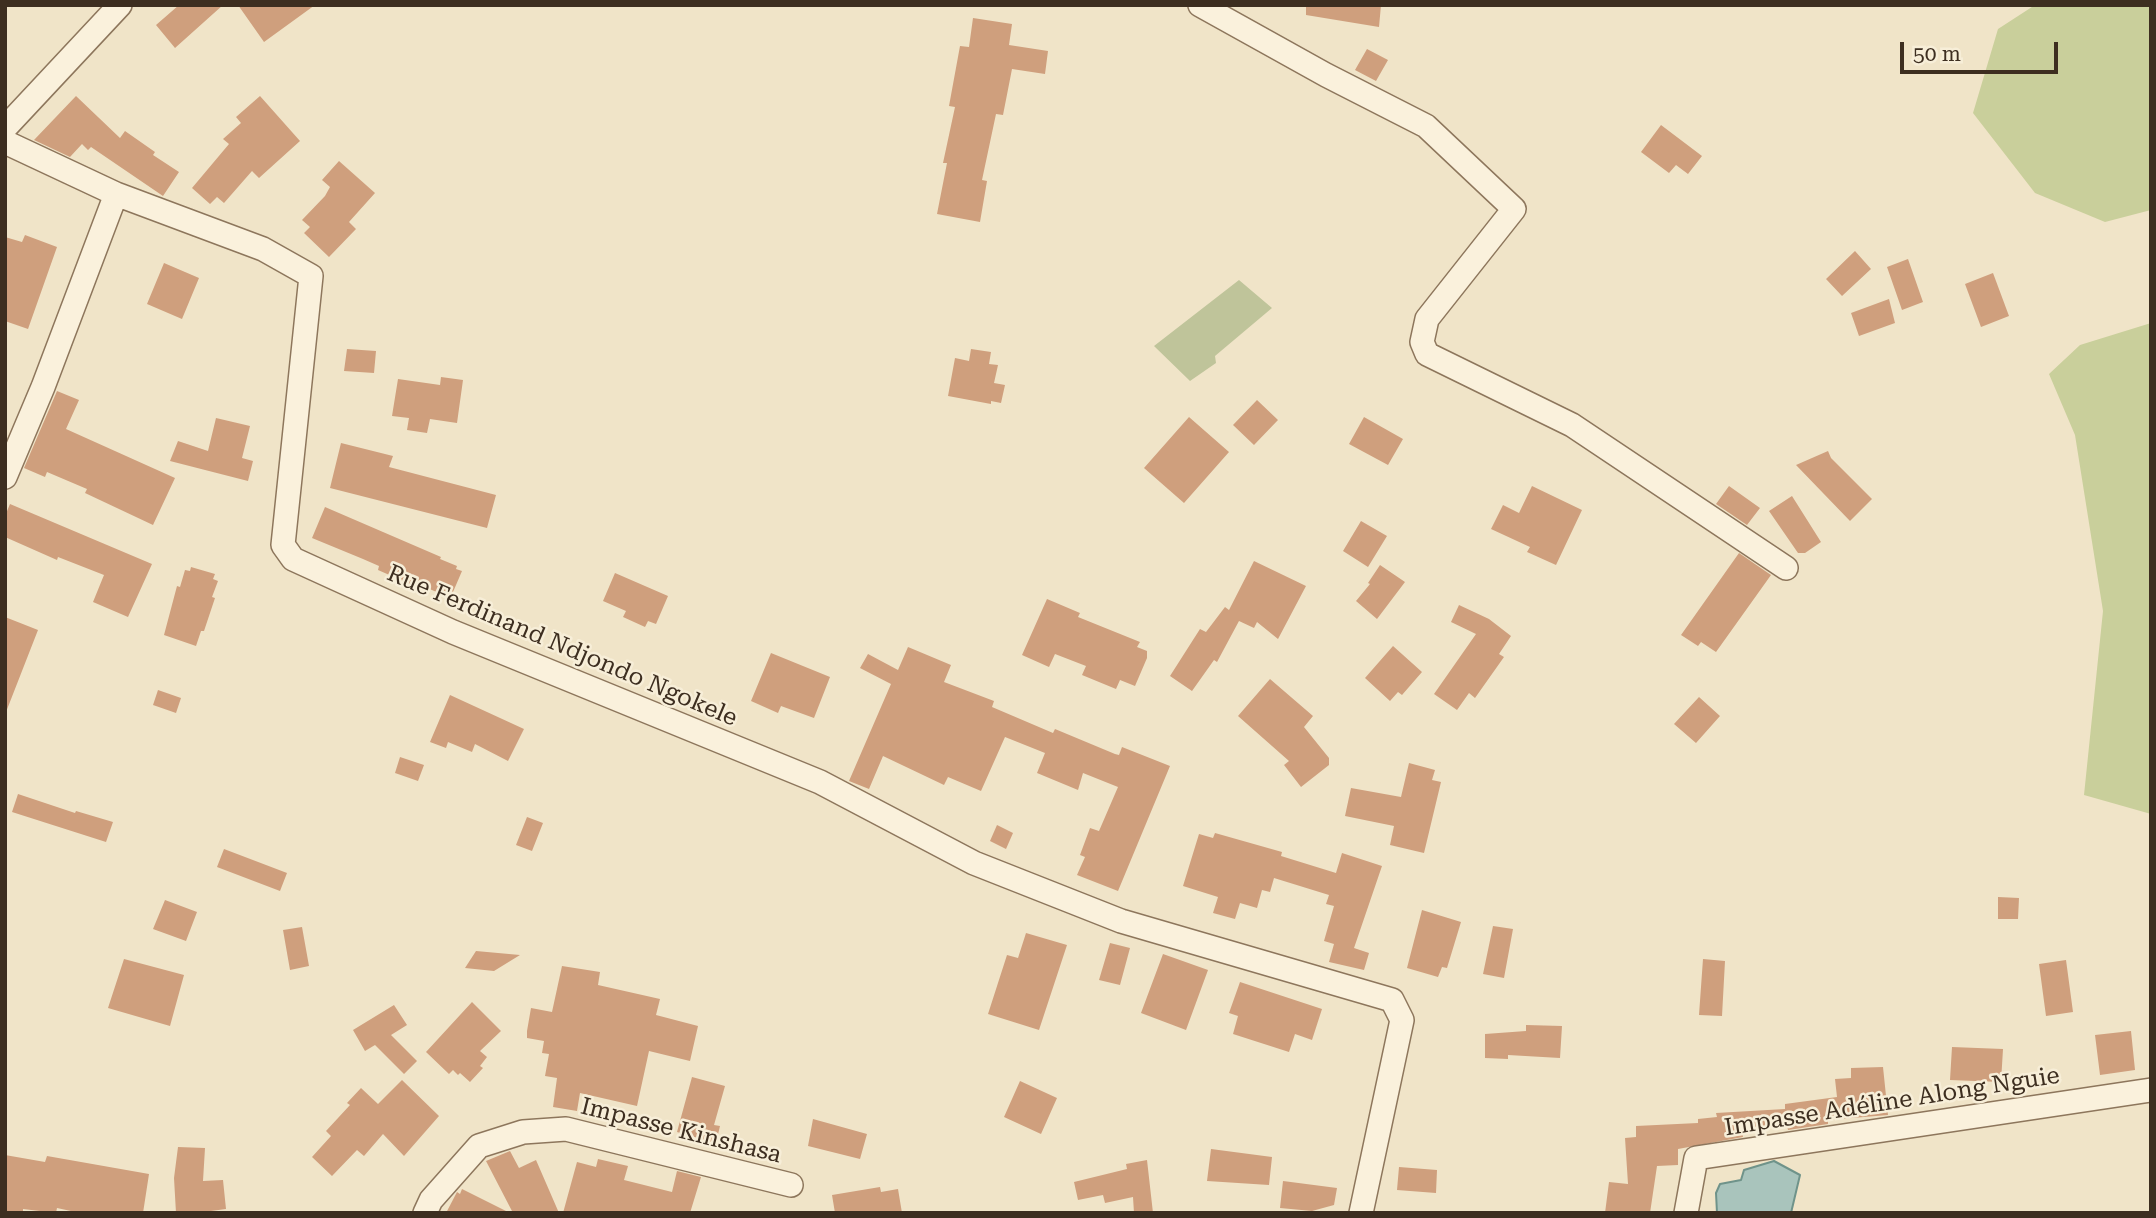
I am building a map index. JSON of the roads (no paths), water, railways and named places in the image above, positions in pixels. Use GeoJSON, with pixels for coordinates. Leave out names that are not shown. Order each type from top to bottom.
{"type":"FeatureCollection","features":[{"type":"Feature","properties":{"kind":"street"},"geometry":{"type":"LineString","coordinates":[[5,128],[120,5]]}},
{"type":"Feature","properties":{"kind":"street"},"geometry":{"type":"LineString","coordinates":[[1200,5],[1325,75],[1426,126],[1514,209],[1427,319],[1422,342],[1427,354],[1572,425],[1786,568]]}},
{"type":"Feature","properties":{"kind":"street","name":"Rue Ferdinand Ndjondo Ngokele"},"geometry":{"type":"LineString","coordinates":[[5,142],[116,194],[263,249],[311,276],[283,545],[293,559],[453,632],[820,782],[974,863],[1121,921],[1392,1000],[1402,1020],[1360,1213]]}},
{"type":"Feature","properties":{"kind":"street"},"geometry":{"type":"LineString","coordinates":[[5,477],[43,387],[116,194]]}},
{"type":"Feature","properties":{"kind":"street","name":"Impasse Adéline Along Nguie"},"geometry":{"type":"LineString","coordinates":[[1686,1213],[1696,1158],[2151,1090]]}},
{"type":"Feature","properties":{"kind":"street","name":"Impasse Kinshasa"},"geometry":{"type":"LineString","coordinates":[[425,1213],[430,1200],[479,1146],[523,1132],[566,1129],[791,1185]]}},
{"type":"Feature","properties":{"kind":"water"},"geometry":{"type":"Polygon","coordinates":[[[1774,1161],[1800,1175],[1791,1213],[1717,1213],[1716,1193],[1720,1184],[1741,1180],[1744,1170],[1774,1161]]]}}]}
